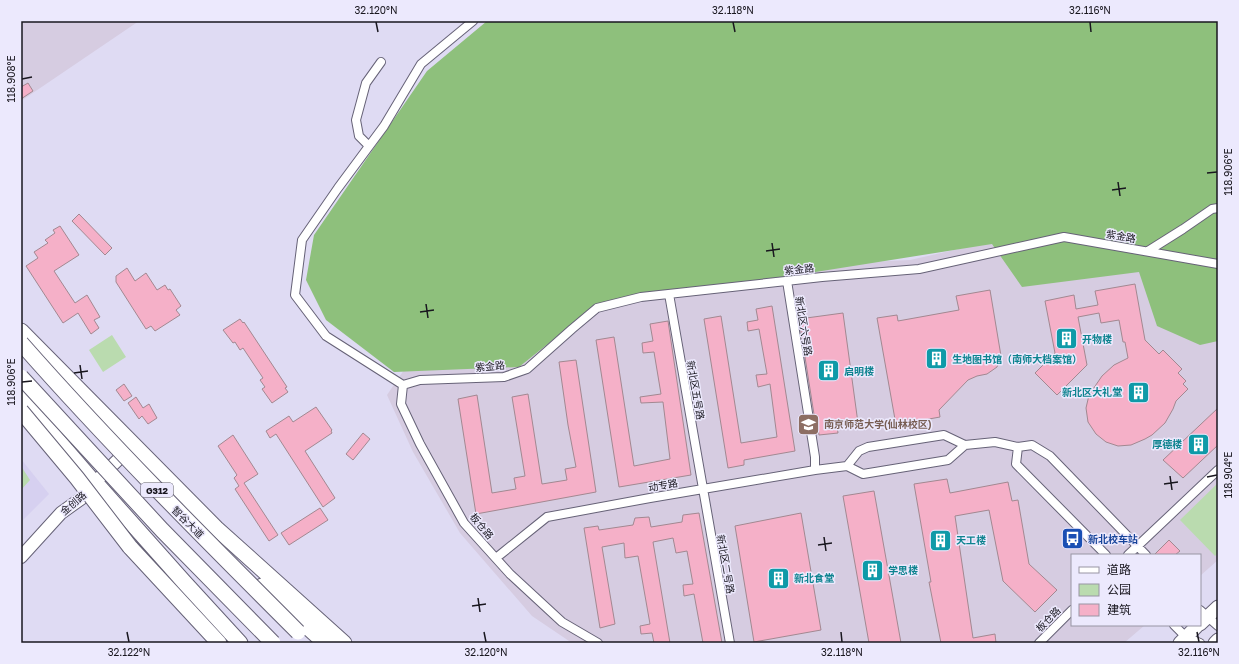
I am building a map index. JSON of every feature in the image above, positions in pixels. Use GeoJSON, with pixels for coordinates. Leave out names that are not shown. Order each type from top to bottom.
{"type":"FeatureCollection","features":[{"type":"Feature","properties":{"kind":"highway"},"geometry":{"type":"LineString","coordinates":[[21,331],[216,528],[344,643]]}},
{"type":"Feature","properties":{"kind":"highway","name":"智谷大道"},"geometry":{"type":"LineString","coordinates":[[21,343],[70,399],[168,502],[310,643]]}},
{"type":"Feature","properties":{"kind":"highway","name":"G312"},"geometry":{"type":"LineString","coordinates":[[21,377],[162,530],[273,643]]}},
{"type":"Feature","properties":{"kind":"highway"},"geometry":{"type":"LineString","coordinates":[[21,411],[77,478],[206,643]]}},
{"type":"Feature","properties":{"kind":"highway"},"geometry":{"type":"LineString","coordinates":[[126,452],[272,596],[325,643]]}},
{"type":"Feature","properties":{"kind":"highway"},"geometry":{"type":"LineString","coordinates":[[95,482],[240,643]]}},
{"type":"Feature","properties":{"kind":"highway"},"geometry":{"type":"LineString","coordinates":[[130,547],[219,643]]}},
{"type":"Feature","properties":{"kind":"highway"},"geometry":{"type":"LineString","coordinates":[[326,628],[351,643]]}},
{"type":"Feature","properties":{"kind":"main road"},"geometry":{"type":"LineString","coordinates":[[21,336],[126,452]]}},
{"type":"Feature","properties":{"kind":"main road"},"geometry":{"type":"LineString","coordinates":[[21,396],[95,482]]}},
{"type":"Feature","properties":{"kind":"main road"},"geometry":{"type":"LineString","coordinates":[[1201,619],[1218,607]]}},
{"type":"Feature","properties":{"kind":"main road"},"geometry":{"type":"LineString","coordinates":[[1183,640],[1195,626]]}},
{"type":"Feature","properties":{"kind":"main road"},"geometry":{"type":"LineString","coordinates":[[1215,643],[1218,640]]}},
{"type":"Feature","properties":{"kind":"street"},"geometry":{"type":"LineString","coordinates":[[403,385],[326,336],[295,295],[302,240],[384,126],[421,64],[473,21]]}},
{"type":"Feature","properties":{"kind":"street"},"geometry":{"type":"LineString","coordinates":[[369,146],[359,136],[356,120],[366,83],[381,62]]}},
{"type":"Feature","properties":{"kind":"street"},"geometry":{"type":"LineString","coordinates":[[1148,251],[1212,210],[1218,208]]}},
{"type":"Feature","properties":{"kind":"street","name":"紫金路"},"geometry":{"type":"LineString","coordinates":[[403,385],[420,380],[504,377],[527,369],[597,308],[641,297],[822,277],[919,269],[1064,237],[1218,264]]}},
{"type":"Feature","properties":{"kind":"street","name":"新北区六号路"},"geometry":{"type":"LineString","coordinates":[[787,281],[815,457],[815,470]]}},
{"type":"Feature","properties":{"kind":"street","name":"新北区五号路"},"geometry":{"type":"LineString","coordinates":[[669,294],[702,489]]}},
{"type":"Feature","properties":{"kind":"street","name":"板仓路"},"geometry":{"type":"LineString","coordinates":[[403,385],[401,404],[420,444],[464,523],[510,574],[562,622],[598,643]]}},
{"type":"Feature","properties":{"kind":"street"},"geometry":{"type":"LineString","coordinates":[[966,445],[948,460],[863,474],[847,466],[859,451],[868,447],[944,435],[966,445],[995,442],[1018,447],[1032,446],[1050,456],[1145,554]]}},
{"type":"Feature","properties":{"kind":"street"},"geometry":{"type":"LineString","coordinates":[[1018,447],[1016,464],[1105,554]]}},
{"type":"Feature","properties":{"kind":"street","name":"金创路"},"geometry":{"type":"LineString","coordinates":[[21,557],[61,513],[82,498],[95,482],[126,452]]}},
{"type":"Feature","properties":{"kind":"street","name":"动专路"},"geometry":{"type":"LineString","coordinates":[[496,558],[547,517],[702,489],[847,466]]}},
{"type":"Feature","properties":{"kind":"street"},"geometry":{"type":"LineString","coordinates":[[1129,554],[1218,470]]}},
{"type":"Feature","properties":{"kind":"street","name":"新北区二号路"},"geometry":{"type":"LineString","coordinates":[[702,489],[730,643]]}},
{"type":"Feature","properties":{"kind":"street","name":"板仓路"},"geometry":{"type":"LineString","coordinates":[[1039,643],[1071,611]]}},
{"type":"Feature","properties":{"kind":"street"},"geometry":{"type":"LineString","coordinates":[[1201,619],[1218,626]]}},
{"type":"Feature","properties":{"kind":"street"},"geometry":{"type":"LineString","coordinates":[[1175,626],[1183,640],[1200,643]]}},
{"type":"Feature","properties":{"kind":"shaded area"},"geometry":{"type":"Polygon","coordinates":[[[21,21],[139,21],[21,101],[21,21]]]}},
{"type":"Feature","properties":{"kind":"shaded area","name":"南京师范大学(仙林校区)"},"geometry":{"type":"Polygon","coordinates":[[[1069,224],[1218,251],[1218,560],[1201,575],[1201,554],[1071,554],[1071,626],[1144,626],[1124,643],[572,643],[532,616],[460,533],[413,452],[387,395],[406,367],[590,293],[758,267],[910,260],[1069,224]]]}},
{"type":"Feature","properties":{"kind":"shaded area"},"geometry":{"type":"Polygon","coordinates":[[[21,459],[49,494],[21,522],[21,459]]]}},
{"type":"Feature","properties":{"kind":"green space"},"geometry":{"type":"Polygon","coordinates":[[[487,21],[1218,21],[1218,341],[1200,345],[1157,326],[1139,272],[1022,287],[992,244],[594,307],[519,367],[394,372],[326,320],[306,280],[314,235],[427,71],[487,21]]]}},
{"type":"Feature","properties":{"kind":"green space"},"geometry":{"type":"Polygon","coordinates":[[[112,335],[126,357],[103,372],[89,350],[112,335]]]}},
{"type":"Feature","properties":{"kind":"green space"},"geometry":{"type":"Polygon","coordinates":[[[21,466],[30,480],[21,490],[21,466]]]}},
{"type":"Feature","properties":{"kind":"green space"},"geometry":{"type":"Polygon","coordinates":[[[1218,483],[1218,553],[1215,556],[1180,520],[1218,483]]]}},
{"type":"Feature","properties":{"kind":"building"},"geometry":{"type":"Polygon","coordinates":[[[28,83],[33,91],[21,99],[21,87],[28,83]]]}},
{"type":"Feature","properties":{"kind":"building"},"geometry":{"type":"Polygon","coordinates":[[[79,214],[112,248],[105,255],[72,221],[79,214]]]}},
{"type":"Feature","properties":{"kind":"building"},"geometry":{"type":"Polygon","coordinates":[[[60,226],[79,255],[54,271],[75,303],[87,295],[100,317],[94,320],[99,328],[91,334],[78,313],[63,323],[26,266],[38,258],[34,252],[48,243],[45,240],[55,233],[53,230],[60,226]]]}},
{"type":"Feature","properties":{"kind":"building"},"geometry":{"type":"Polygon","coordinates":[[[127,268],[135,281],[146,273],[157,290],[165,285],[168,290],[170,289],[181,306],[176,310],[180,315],[155,331],[151,326],[146,329],[116,282],[116,276],[127,268]]]}},
{"type":"Feature","properties":{"kind":"building"},"geometry":{"type":"Polygon","coordinates":[[[1135,284],[1145,340],[1159,354],[1163,350],[1182,369],[1178,373],[1186,381],[1183,384],[1188,389],[1176,401],[1165,423],[1152,435],[1131,445],[1118,446],[1106,442],[1096,434],[1088,422],[1086,408],[1089,395],[1102,376],[1114,365],[1128,358],[1119,320],[1101,323],[1099,313],[1078,317],[1087,365],[1057,395],[1035,373],[1055,353],[1045,301],[1074,295],[1076,309],[1098,305],[1095,291],[1135,284]]]}},
{"type":"Feature","properties":{"kind":"building","name":"生地图书馆（南师大档案馆）"},"geometry":{"type":"Polygon","coordinates":[[[990,290],[1001,356],[997,367],[987,374],[968,380],[939,410],[940,417],[896,425],[877,318],[897,315],[898,321],[959,310],[956,296],[990,290]]]}},
{"type":"Feature","properties":{"kind":"building"},"geometry":{"type":"Polygon","coordinates":[[[772,306],[795,451],[744,460],[744,465],[728,468],[704,319],[721,316],[741,443],[777,437],[770,384],[758,387],[756,375],[767,374],[759,329],[748,331],[747,322],[758,320],[756,309],[772,306]]]}},
{"type":"Feature","properties":{"kind":"building","name":"启明楼"},"geometry":{"type":"Polygon","coordinates":[[[843,313],[858,423],[837,426],[838,433],[819,435],[818,427],[816,427],[799,319],[843,313]]]}},
{"type":"Feature","properties":{"kind":"building"},"geometry":{"type":"Polygon","coordinates":[[[240,319],[243,323],[244,322],[287,387],[285,388],[288,392],[272,403],[262,389],[265,387],[260,380],[263,378],[243,348],[240,350],[235,342],[233,343],[223,330],[240,319]]]}},
{"type":"Feature","properties":{"kind":"building"},"geometry":{"type":"Polygon","coordinates":[[[668,321],[691,475],[619,487],[596,340],[614,337],[634,466],[670,459],[663,402],[641,403],[640,397],[661,394],[654,352],[643,353],[642,343],[653,341],[650,324],[668,321]]]}},
{"type":"Feature","properties":{"kind":"building"},"geometry":{"type":"Polygon","coordinates":[[[576,360],[596,492],[476,514],[458,399],[477,395],[492,493],[516,489],[514,478],[525,476],[512,397],[528,394],[542,484],[567,480],[565,469],[576,467],[559,362],[576,360]]]}},
{"type":"Feature","properties":{"kind":"building"},"geometry":{"type":"Polygon","coordinates":[[[124,384],[132,396],[124,401],[116,390],[124,384]]]}},
{"type":"Feature","properties":{"kind":"building"},"geometry":{"type":"Polygon","coordinates":[[[136,397],[143,408],[149,404],[157,418],[148,424],[142,416],[139,419],[128,403],[136,397]]]}},
{"type":"Feature","properties":{"kind":"building"},"geometry":{"type":"Polygon","coordinates":[[[316,407],[332,430],[332,433],[305,451],[335,498],[323,507],[276,434],[270,438],[266,431],[289,416],[293,422],[316,407]]]}},
{"type":"Feature","properties":{"kind":"building","name":"厚德楼"},"geometry":{"type":"Polygon","coordinates":[[[1218,408],[1218,445],[1183,478],[1163,460],[1218,408]]]}},
{"type":"Feature","properties":{"kind":"building"},"geometry":{"type":"Polygon","coordinates":[[[363,433],[370,439],[353,460],[346,454],[363,433]]]}},
{"type":"Feature","properties":{"kind":"building"},"geometry":{"type":"Polygon","coordinates":[[[233,435],[258,474],[244,483],[278,535],[269,541],[235,489],[239,486],[234,478],[237,475],[218,446],[233,435]]]}},
{"type":"Feature","properties":{"kind":"building","name":"天工楼"},"geometry":{"type":"Polygon","coordinates":[[[947,479],[950,493],[1008,482],[1012,501],[1018,500],[1029,564],[1057,590],[1035,612],[1003,581],[989,510],[955,516],[973,638],[995,634],[996,643],[941,643],[929,582],[931,582],[914,484],[947,479]]]}},
{"type":"Feature","properties":{"kind":"building","name":"学思楼"},"geometry":{"type":"Polygon","coordinates":[[[874,491],[901,643],[869,643],[843,496],[874,491]]]}},
{"type":"Feature","properties":{"kind":"building"},"geometry":{"type":"Polygon","coordinates":[[[320,508],[328,520],[289,545],[281,533],[320,508]]]}},
{"type":"Feature","properties":{"kind":"building"},"geometry":{"type":"Polygon","coordinates":[[[699,513],[722,643],[703,643],[694,594],[684,596],[683,585],[693,584],[687,551],[676,553],[673,538],[653,542],[670,643],[654,643],[652,633],[641,634],[640,626],[650,624],[638,556],[625,558],[624,543],[602,547],[615,624],[600,628],[584,528],[598,526],[599,530],[633,525],[635,518],[649,517],[651,527],[682,522],[683,515],[699,513]]]}},
{"type":"Feature","properties":{"kind":"building","name":"新北食堂"},"geometry":{"type":"Polygon","coordinates":[[[801,513],[821,630],[754,642],[735,526],[801,513]]]}},
{"type":"Feature","properties":{"kind":"building"},"geometry":{"type":"Polygon","coordinates":[[[1169,540],[1180,551],[1176,554],[1155,554],[1169,540]]]}},
{"type":"Feature","properties":{"kind":"place","name":"开物楼"},"geometry":{"type":"Point","coordinates":[1067,339]}},
{"type":"Feature","properties":{"kind":"place","name":"生地图书馆（南师大档案馆）"},"geometry":{"type":"Point","coordinates":[936,359]}},
{"type":"Feature","properties":{"kind":"place","name":"启明楼"},"geometry":{"type":"Point","coordinates":[829,371]}},
{"type":"Feature","properties":{"kind":"place","name":"新北区大礼堂"},"geometry":{"type":"Point","coordinates":[1138,392]}},
{"type":"Feature","properties":{"kind":"place","name":"南京师范大学(仙林校区)"},"geometry":{"type":"Point","coordinates":[809,424]}},
{"type":"Feature","properties":{"kind":"place","name":"厚德楼"},"geometry":{"type":"Point","coordinates":[1198,444]}},
{"type":"Feature","properties":{"kind":"place","name":"新北校车站"},"geometry":{"type":"Point","coordinates":[1073,539]}},
{"type":"Feature","properties":{"kind":"place","name":"天工楼"},"geometry":{"type":"Point","coordinates":[941,540]}},
{"type":"Feature","properties":{"kind":"place","name":"学思楼"},"geometry":{"type":"Point","coordinates":[872,570]}},
{"type":"Feature","properties":{"kind":"place","name":"新北食堂"},"geometry":{"type":"Point","coordinates":[778,578]}}]}
